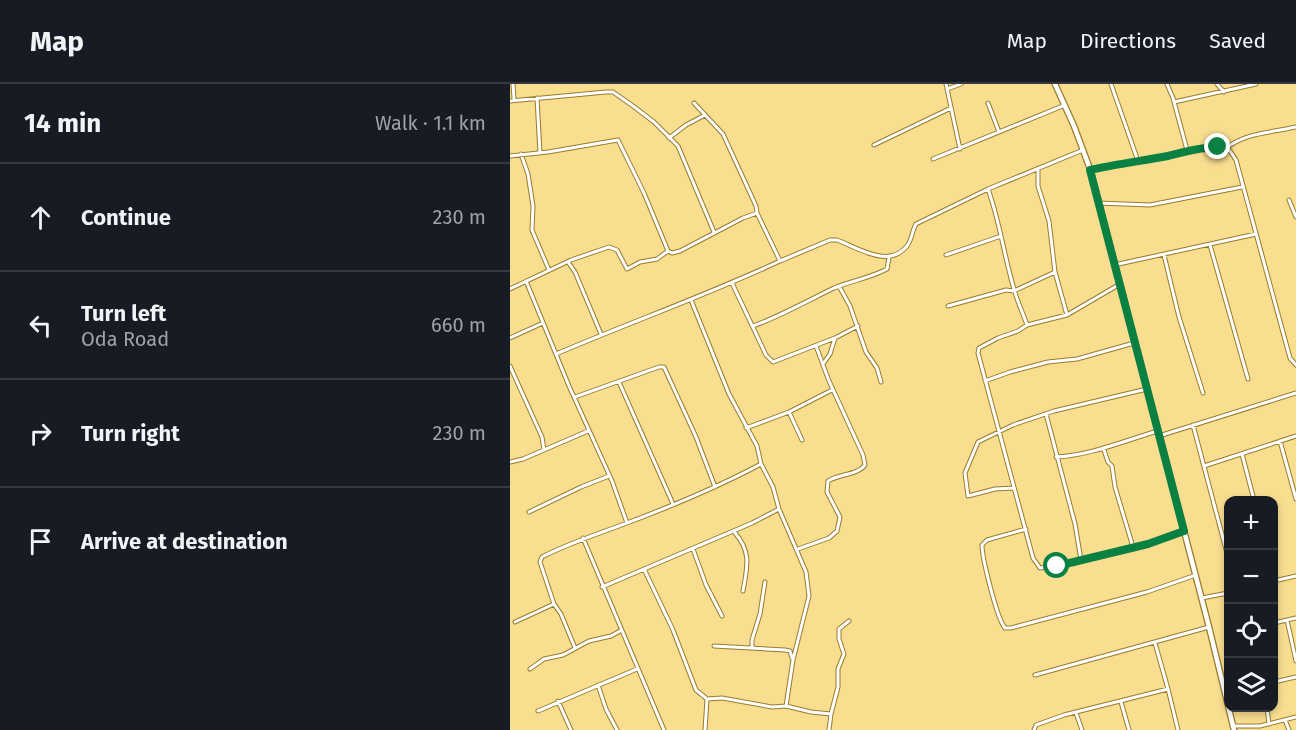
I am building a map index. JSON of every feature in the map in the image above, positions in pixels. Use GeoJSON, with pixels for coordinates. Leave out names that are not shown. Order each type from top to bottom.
{"type":"FeatureCollection","features":[{"type":"Feature","properties":{"kind":"street"},"geometry":{"type":"LineString","coordinates":[[513,84],[512,100],[613,92],[654,122],[683,155],[714,232]]}},
{"type":"Feature","properties":{"kind":"street"},"geometry":{"type":"LineString","coordinates":[[946,84],[960,149]]}},
{"type":"Feature","properties":{"kind":"street"},"geometry":{"type":"LineString","coordinates":[[947,89],[961,84]]}},
{"type":"Feature","properties":{"kind":"street"},"geometry":{"type":"LineString","coordinates":[[1055,84],[1090,170],[1202,598],[1233,728],[1269,724],[1296,717]]}},
{"type":"Feature","properties":{"kind":"street"},"geometry":{"type":"LineString","coordinates":[[1111,84],[1138,161]]}},
{"type":"Feature","properties":{"kind":"street"},"geometry":{"type":"LineString","coordinates":[[1167,84],[1187,150]]}},
{"type":"Feature","properties":{"kind":"street"},"geometry":{"type":"LineString","coordinates":[[1216,93],[1217,84]]}},
{"type":"Feature","properties":{"kind":"street"},"geometry":{"type":"LineString","coordinates":[[1217,84],[1224,92]]}},
{"type":"Feature","properties":{"kind":"street"},"geometry":{"type":"LineString","coordinates":[[1174,102],[1256,84]]}},
{"type":"Feature","properties":{"kind":"street"},"geometry":{"type":"LineString","coordinates":[[537,98],[540,153]]}},
{"type":"Feature","properties":{"kind":"street"},"geometry":{"type":"LineString","coordinates":[[988,103],[999,132]]}},
{"type":"Feature","properties":{"kind":"street"},"geometry":{"type":"LineString","coordinates":[[694,104],[723,134],[780,261]]}},
{"type":"Feature","properties":{"kind":"street"},"geometry":{"type":"LineString","coordinates":[[933,159],[1065,105]]}},
{"type":"Feature","properties":{"kind":"street"},"geometry":{"type":"LineString","coordinates":[[874,145],[951,108]]}},
{"type":"Feature","properties":{"kind":"street"},"geometry":{"type":"LineString","coordinates":[[669,138],[686,125],[705,115]]}},
{"type":"Feature","properties":{"kind":"street"},"geometry":{"type":"LineString","coordinates":[[1226,148],[1240,138],[1249,135],[1296,126]]}},
{"type":"Feature","properties":{"kind":"street"},"geometry":{"type":"LineString","coordinates":[[510,156],[618,140],[668,250],[672,253],[757,213]]}},
{"type":"Feature","properties":{"kind":"street"},"geometry":{"type":"LineString","coordinates":[[1090,170],[1187,150],[1212,147],[1226,148],[1230,151],[1236,160],[1290,358],[1296,365]]}},
{"type":"Feature","properties":{"kind":"street"},"geometry":{"type":"LineString","coordinates":[[556,354],[732,283],[830,240],[837,240],[880,257],[889,257],[908,246],[916,224],[988,189],[1083,150]]}},
{"type":"Feature","properties":{"kind":"street"},"geometry":{"type":"LineString","coordinates":[[521,154],[528,174],[533,206],[532,230],[549,270]]}},
{"type":"Feature","properties":{"kind":"street"},"geometry":{"type":"LineString","coordinates":[[1038,170],[1038,186],[1049,222],[1055,272],[1067,315]]}},
{"type":"Feature","properties":{"kind":"street"},"geometry":{"type":"LineString","coordinates":[[1098,203],[1150,205],[1242,187]]}},
{"type":"Feature","properties":{"kind":"street"},"geometry":{"type":"LineString","coordinates":[[988,189],[998,218],[1014,291],[1027,325]]}},
{"type":"Feature","properties":{"kind":"street"},"geometry":{"type":"LineString","coordinates":[[1289,200],[1296,218]]}},
{"type":"Feature","properties":{"kind":"street"},"geometry":{"type":"LineString","coordinates":[[1114,266],[1256,234]]}},
{"type":"Feature","properties":{"kind":"street"},"geometry":{"type":"LineString","coordinates":[[946,255],[1001,236]]}},
{"type":"Feature","properties":{"kind":"street"},"geometry":{"type":"LineString","coordinates":[[1210,245],[1248,379]]}},
{"type":"Feature","properties":{"kind":"street"},"geometry":{"type":"LineString","coordinates":[[510,289],[568,262],[612,247],[620,254],[627,269],[640,262],[657,259],[668,250]]}},
{"type":"Feature","properties":{"kind":"street"},"geometry":{"type":"LineString","coordinates":[[1164,255],[1179,317],[1203,393]]}},
{"type":"Feature","properties":{"kind":"street"},"geometry":{"type":"LineString","coordinates":[[753,326],[839,286],[875,275],[886,269],[889,257]]}},
{"type":"Feature","properties":{"kind":"street"},"geometry":{"type":"LineString","coordinates":[[568,262],[575,272],[601,334]]}},
{"type":"Feature","properties":{"kind":"street"},"geometry":{"type":"LineString","coordinates":[[948,306],[1006,290],[1014,291],[1055,272]]}},
{"type":"Feature","properties":{"kind":"street"},"geometry":{"type":"LineString","coordinates":[[526,281],[627,523]]}},
{"type":"Feature","properties":{"kind":"street"},"geometry":{"type":"LineString","coordinates":[[732,283],[766,355],[773,362],[835,338],[858,326]]}},
{"type":"Feature","properties":{"kind":"street"},"geometry":{"type":"LineString","coordinates":[[1120,284],[1067,315],[1027,325],[979,348],[978,353],[985,381],[1033,558],[1040,567],[1082,560],[1184,531]]}},
{"type":"Feature","properties":{"kind":"street"},"geometry":{"type":"LineString","coordinates":[[839,286],[858,326],[866,352],[877,368],[881,381]]}},
{"type":"Feature","properties":{"kind":"street"},"geometry":{"type":"LineString","coordinates":[[691,300],[729,394],[756,446],[761,464],[773,487],[779,509],[806,572],[809,596],[793,660],[786,706]]}},
{"type":"Feature","properties":{"kind":"street"},"geometry":{"type":"LineString","coordinates":[[510,338],[543,323]]}},
{"type":"Feature","properties":{"kind":"street"},"geometry":{"type":"LineString","coordinates":[[823,364],[830,354],[835,338]]}},
{"type":"Feature","properties":{"kind":"street"},"geometry":{"type":"LineString","coordinates":[[985,381],[1010,372],[1077,359],[1134,343]]}},
{"type":"Feature","properties":{"kind":"street"},"geometry":{"type":"LineString","coordinates":[[798,549],[829,538],[837,531],[840,517],[827,492],[827,482],[835,477],[862,469],[866,465],[816,346]]}},
{"type":"Feature","properties":{"kind":"street"},"geometry":{"type":"LineString","coordinates":[[510,366],[542,437],[544,450]]}},
{"type":"Feature","properties":{"kind":"street"},"geometry":{"type":"LineString","coordinates":[[575,397],[631,376],[664,367],[696,437],[715,487]]}},
{"type":"Feature","properties":{"kind":"street"},"geometry":{"type":"LineString","coordinates":[[619,382],[673,504]]}},
{"type":"Feature","properties":{"kind":"street"},"geometry":{"type":"LineString","coordinates":[[1014,488],[968,496],[965,473],[978,442],[1011,426],[1046,414],[1147,389]]}},
{"type":"Feature","properties":{"kind":"street"},"geometry":{"type":"LineString","coordinates":[[746,428],[789,412],[833,390]]}},
{"type":"Feature","properties":{"kind":"street"},"geometry":{"type":"LineString","coordinates":[[1056,457],[1104,450],[1296,393]]}},
{"type":"Feature","properties":{"kind":"street"},"geometry":{"type":"LineString","coordinates":[[789,412],[802,440]]}},
{"type":"Feature","properties":{"kind":"street"},"geometry":{"type":"LineString","coordinates":[[1046,414],[1076,524],[1082,560]]}},
{"type":"Feature","properties":{"kind":"street"},"geometry":{"type":"LineString","coordinates":[[1193,425],[1226,550]]}},
{"type":"Feature","properties":{"kind":"street"},"geometry":{"type":"LineString","coordinates":[[510,462],[588,431]]}},
{"type":"Feature","properties":{"kind":"street"},"geometry":{"type":"LineString","coordinates":[[1204,466],[1296,436]]}},
{"type":"Feature","properties":{"kind":"street"},"geometry":{"type":"LineString","coordinates":[[1280,441],[1296,499]]}},
{"type":"Feature","properties":{"kind":"street"},"geometry":{"type":"LineString","coordinates":[[543,445],[550,447]]}},
{"type":"Feature","properties":{"kind":"street"},"geometry":{"type":"LineString","coordinates":[[1104,450],[1108,462],[1113,466],[1115,487],[1133,547]]}},
{"type":"Feature","properties":{"kind":"street"},"geometry":{"type":"LineString","coordinates":[[1242,454],[1253,496]]}},
{"type":"Feature","properties":{"kind":"street"},"geometry":{"type":"LineString","coordinates":[[575,648],[561,614],[554,604],[540,559],[583,538],[627,523],[715,487],[761,464]]}},
{"type":"Feature","properties":{"kind":"street"},"geometry":{"type":"LineString","coordinates":[[529,512],[609,476]]}},
{"type":"Feature","properties":{"kind":"street"},"geometry":{"type":"LineString","coordinates":[[602,587],[693,549],[779,509]]}},
{"type":"Feature","properties":{"kind":"street"},"geometry":{"type":"LineString","coordinates":[[1026,529],[987,540],[982,545],[982,556],[1002,624],[1005,627],[1147,592],[1196,575]]}},
{"type":"Feature","properties":{"kind":"street"},"geometry":{"type":"LineString","coordinates":[[736,530],[735,533],[743,542],[746,551],[743,591]]}},
{"type":"Feature","properties":{"kind":"street"},"geometry":{"type":"LineString","coordinates":[[583,538],[664,730]]}},
{"type":"Feature","properties":{"kind":"street"},"geometry":{"type":"LineString","coordinates":[[693,549],[706,585],[722,616]]}},
{"type":"Feature","properties":{"kind":"street"},"geometry":{"type":"LineString","coordinates":[[645,568],[673,630],[696,690],[707,699],[722,698],[831,714]]}},
{"type":"Feature","properties":{"kind":"street"},"geometry":{"type":"LineString","coordinates":[[1278,580],[1296,577]]}},
{"type":"Feature","properties":{"kind":"street"},"geometry":{"type":"LineString","coordinates":[[752,647],[765,582]]}},
{"type":"Feature","properties":{"kind":"street"},"geometry":{"type":"LineString","coordinates":[[1202,598],[1224,594]]}},
{"type":"Feature","properties":{"kind":"street"},"geometry":{"type":"LineString","coordinates":[[515,622],[554,604]]}},
{"type":"Feature","properties":{"kind":"street"},"geometry":{"type":"LineString","coordinates":[[1278,622],[1296,618]]}},
{"type":"Feature","properties":{"kind":"street"},"geometry":{"type":"LineString","coordinates":[[1287,620],[1296,661]]}},
{"type":"Feature","properties":{"kind":"street"},"geometry":{"type":"LineString","coordinates":[[829,730],[838,687],[838,669],[844,654],[839,639],[839,629],[849,621]]}},
{"type":"Feature","properties":{"kind":"street"},"geometry":{"type":"LineString","coordinates":[[1035,675],[1209,627]]}},
{"type":"Feature","properties":{"kind":"street"},"geometry":{"type":"LineString","coordinates":[[530,669],[544,659],[561,656],[589,641],[611,636],[621,630]]}},
{"type":"Feature","properties":{"kind":"street"},"geometry":{"type":"LineString","coordinates":[[1155,643],[1178,730]]}},
{"type":"Feature","properties":{"kind":"street"},"geometry":{"type":"LineString","coordinates":[[714,646],[787,650],[790,651],[793,660]]}},
{"type":"Feature","properties":{"kind":"street"},"geometry":{"type":"LineString","coordinates":[[538,711],[637,669]]}},
{"type":"Feature","properties":{"kind":"street"},"geometry":{"type":"LineString","coordinates":[[1278,681],[1296,677]]}},
{"type":"Feature","properties":{"kind":"street"},"geometry":{"type":"LineString","coordinates":[[598,685],[606,710],[617,730]]}},
{"type":"Feature","properties":{"kind":"street"},"geometry":{"type":"LineString","coordinates":[[1034,730],[1036,725],[1168,689]]}},
{"type":"Feature","properties":{"kind":"street"},"geometry":{"type":"LineString","coordinates":[[705,730],[707,699]]}},
{"type":"Feature","properties":{"kind":"street"},"geometry":{"type":"LineString","coordinates":[[558,701],[571,730]]}},
{"type":"Feature","properties":{"kind":"street"},"geometry":{"type":"LineString","coordinates":[[1121,702],[1130,730]]}},
{"type":"Feature","properties":{"kind":"street"},"geometry":{"type":"LineString","coordinates":[[1268,712],[1269,724]]}},
{"type":"Feature","properties":{"kind":"street"},"geometry":{"type":"LineString","coordinates":[[1076,713],[1082,730]]}},
{"type":"Feature","properties":{"kind":"street"},"geometry":{"type":"LineString","coordinates":[[1285,720],[1289,730]]}},
{"type":"Feature","properties":{"kind":"route"},"geometry":{"type":"LineString","coordinates":[[1057,566],[1148,544],[1184,531],[1090,170],[1187,150],[1218,147]]}}]}
